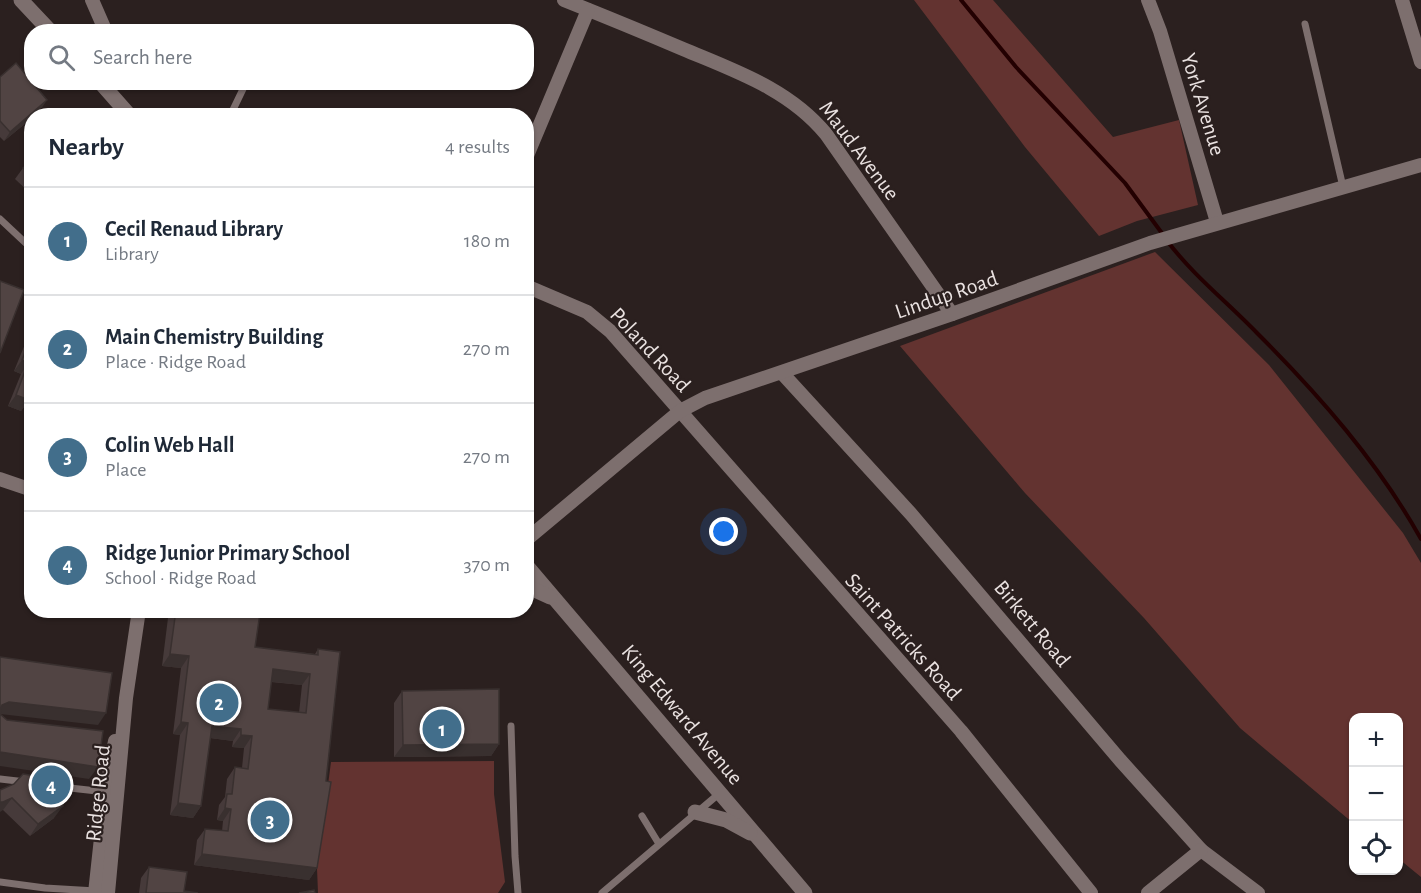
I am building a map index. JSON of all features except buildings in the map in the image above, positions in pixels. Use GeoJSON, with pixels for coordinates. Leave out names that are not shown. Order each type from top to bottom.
{"type":"FeatureCollection","features":[{"type":"Feature","properties":{"kind":"street"},"geometry":{"type":"LineString","coordinates":[[21,0],[44,24]]}},
{"type":"Feature","properties":{"kind":"street"},"geometry":{"type":"LineString","coordinates":[[92,0],[102,24]]}},
{"type":"Feature","properties":{"kind":"street","name":"Maud Avenue"},"geometry":{"type":"LineString","coordinates":[[564,0],[758,80],[793,101],[812,117],[952,314]]}},
{"type":"Feature","properties":{"kind":"street","name":"York Avenue"},"geometry":{"type":"LineString","coordinates":[[1148,0],[1160,31],[1217,222]]}},
{"type":"Feature","properties":{"kind":"street"},"geometry":{"type":"LineString","coordinates":[[1402,0],[1421,62]]}},
{"type":"Feature","properties":{"kind":"street"},"geometry":{"type":"LineString","coordinates":[[534,139],[588,10]]}},
{"type":"Feature","properties":{"kind":"street"},"geometry":{"type":"LineString","coordinates":[[108,90],[124,108]]}},
{"type":"Feature","properties":{"kind":"street","name":"Lindup Road"},"geometry":{"type":"LineString","coordinates":[[534,533],[680,411],[705,398],[952,314],[1150,243],[1217,222],[1421,166]]}},
{"type":"Feature","properties":{"kind":"street","name":"Poland Road"},"geometry":{"type":"LineString","coordinates":[[534,289],[587,312],[610,331],[680,411]]}},
{"type":"Feature","properties":{"kind":"street","name":"Birkett Road"},"geometry":{"type":"LineString","coordinates":[[782,373],[926,531],[1120,760],[1201,850],[1258,893]]}},
{"type":"Feature","properties":{"kind":"street","name":"Saint Patricks Road"},"geometry":{"type":"LineString","coordinates":[[680,411],[961,731],[1091,893]]}},
{"type":"Feature","properties":{"kind":"street"},"geometry":{"type":"LineString","coordinates":[[0,479],[24,487]]}},
{"type":"Feature","properties":{"kind":"street","name":"King Edward Avenue"},"geometry":{"type":"LineString","coordinates":[[534,574],[805,893]]}},
{"type":"Feature","properties":{"kind":"street"},"geometry":{"type":"LineString","coordinates":[[534,590],[557,601]]}},
{"type":"Feature","properties":{"kind":"street","name":"Ridge Road"},"geometry":{"type":"LineString","coordinates":[[101,892],[138,618]]}},
{"type":"Feature","properties":{"kind":"street","name":"Ridge Road"},"geometry":{"type":"LineString","coordinates":[[101,892],[111,735],[126,698]]}},
{"type":"Feature","properties":{"kind":"street"},"geometry":{"type":"LineString","coordinates":[[695,812],[734,823],[760,840]]}},
{"type":"Feature","properties":{"kind":"street"},"geometry":{"type":"LineString","coordinates":[[1148,893],[1201,850]]}},
{"type":"Feature","properties":{"kind":"lane"},"geometry":{"type":"LineString","coordinates":[[1305,24],[1343,187]]}},
{"type":"Feature","properties":{"kind":"lane"},"geometry":{"type":"LineString","coordinates":[[234,108],[243,90]]}},
{"type":"Feature","properties":{"kind":"lane"},"geometry":{"type":"LineString","coordinates":[[0,219],[24,242]]}},
{"type":"Feature","properties":{"kind":"lane"},"geometry":{"type":"LineString","coordinates":[[512,726],[518,893]]}},
{"type":"Feature","properties":{"kind":"lane"},"geometry":{"type":"LineString","coordinates":[[0,779],[35,784]]}},
{"type":"Feature","properties":{"kind":"lane"},"geometry":{"type":"LineString","coordinates":[[47,785],[106,792]]}},
{"type":"Feature","properties":{"kind":"lane"},"geometry":{"type":"LineString","coordinates":[[602,893],[721,792]]}},
{"type":"Feature","properties":{"kind":"lane"},"geometry":{"type":"LineString","coordinates":[[642,816],[659,844]]}},
{"type":"Feature","properties":{"kind":"lane"},"geometry":{"type":"LineString","coordinates":[[0,882],[101,892]]}},
{"type":"Feature","properties":{"kind":"shaded area"},"geometry":{"type":"Polygon","coordinates":[[[914,0],[993,0],[1113,137],[1179,120],[1198,205],[1137,221],[1099,236],[1025,147],[914,0]]]}},
{"type":"Feature","properties":{"kind":"shaded area"},"geometry":{"type":"Polygon","coordinates":[[[1155,252],[1269,365],[1403,533],[1421,563],[1421,877],[1403,862],[1403,713],[1349,713],[1349,820],[1240,728],[1144,618],[1025,493],[900,346],[1155,252]]]}},
{"type":"Feature","properties":{"kind":"shaded area"},"geometry":{"type":"Polygon","coordinates":[[[494,761],[494,794],[505,882],[498,893],[318,893],[317,868],[331,762],[494,761]]]}},
{"type":"Feature","properties":{"kind":"waterway"},"geometry":{"type":"LineString","coordinates":[[961,0],[1016,67],[1125,183],[1164,236]]}},
{"type":"Feature","properties":{"kind":"waterway"},"geometry":{"type":"LineString","coordinates":[[1168,242],[1325,405],[1367,456],[1421,539]]}},
{"type":"Feature","properties":{"kind":"place","name":"Main Chemistry Building"},"geometry":{"type":"Point","coordinates":[219,703]}},
{"type":"Feature","properties":{"kind":"place","name":"Cecil Renaud Library"},"geometry":{"type":"Point","coordinates":[442,729]}},
{"type":"Feature","properties":{"kind":"place","name":"Ridge Junior Primary School"},"geometry":{"type":"Point","coordinates":[51,785]}},
{"type":"Feature","properties":{"kind":"place","name":"Colin Web Hall"},"geometry":{"type":"Point","coordinates":[270,820]}}]}
